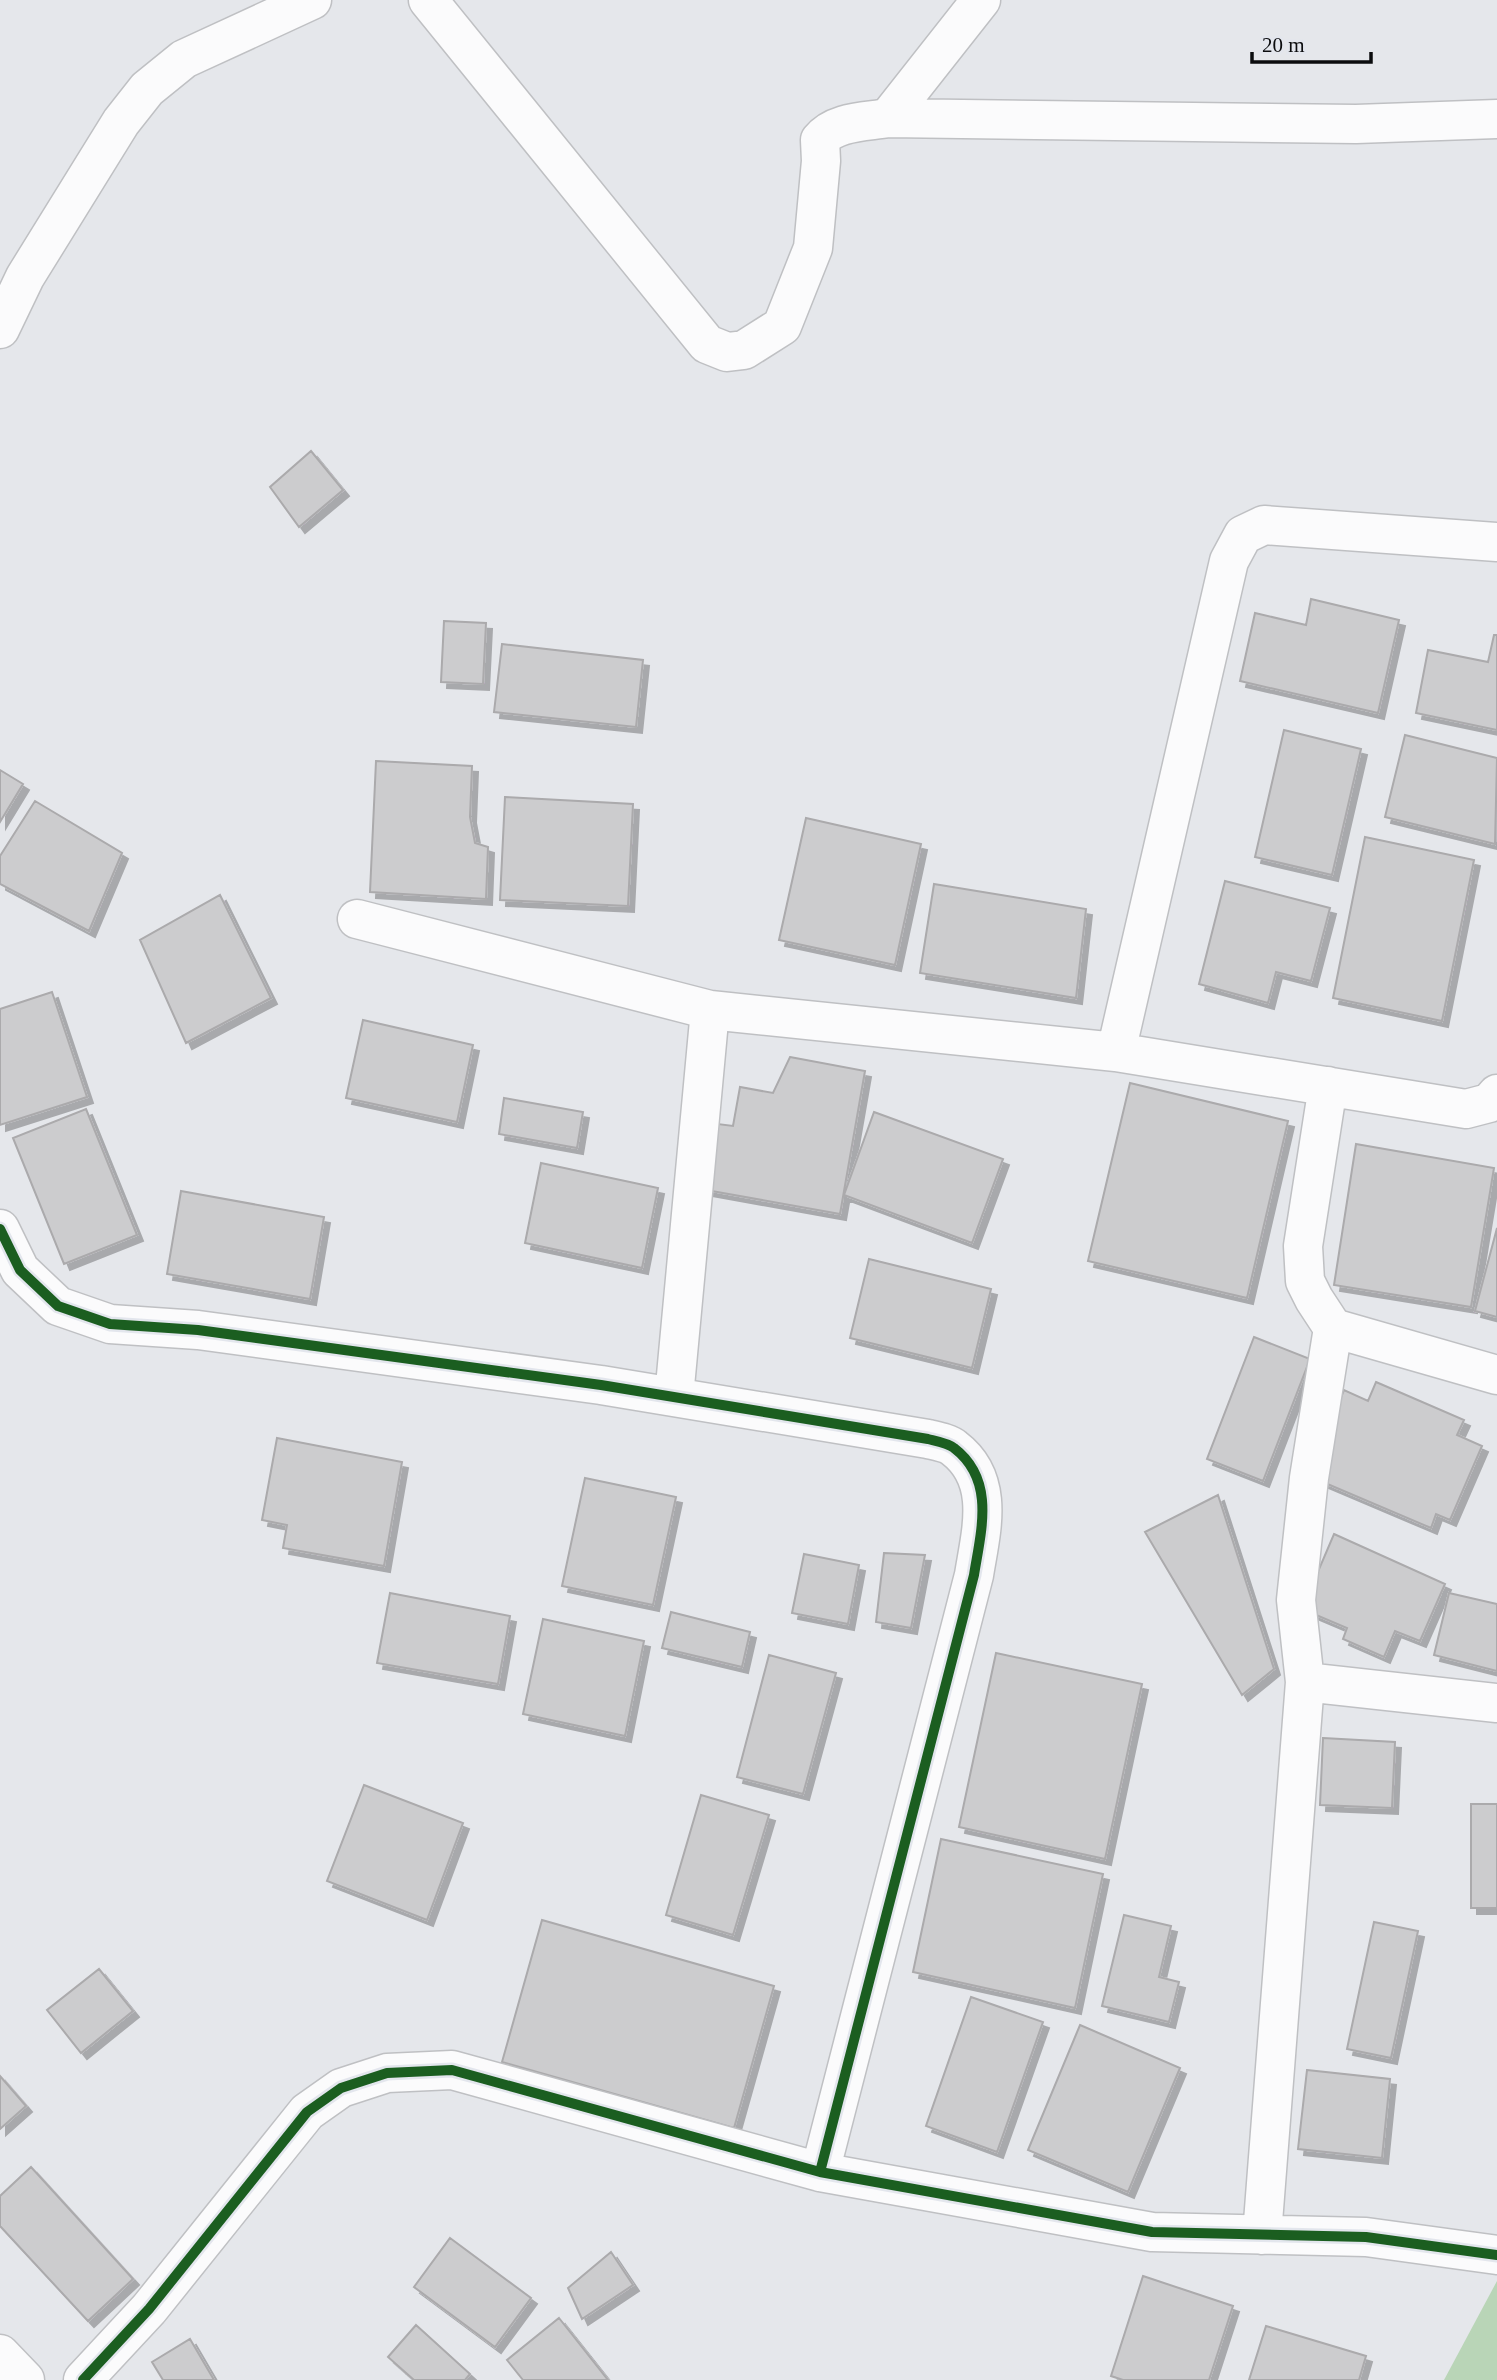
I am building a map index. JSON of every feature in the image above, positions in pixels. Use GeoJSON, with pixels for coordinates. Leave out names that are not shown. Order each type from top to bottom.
{"type":"FeatureCollection","features":[{"type":"Feature","properties":{"kind":"street"},"geometry":{"type":"LineString","coordinates":[[0,329],[25,277],[121,122],[147,89],[184,59],[312,0]]}},
{"type":"Feature","properties":{"kind":"street"},"geometry":{"type":"LineString","coordinates":[[428,0],[707,344],[727,352],[744,350],[782,326],[813,248],[821,161],[820,140],[827,131],[838,126],[888,118],[1356,124],[1497,119]]}},
{"type":"Feature","properties":{"kind":"street"},"geometry":{"type":"LineString","coordinates":[[888,118],[981,0]]}},
{"type":"Feature","properties":{"kind":"street"},"geometry":{"type":"LineString","coordinates":[[1116,1052],[1229,561],[1243,535],[1264,525],[1497,542]]}},
{"type":"Feature","properties":{"kind":"street"},"geometry":{"type":"LineString","coordinates":[[357,919],[710,1010],[1116,1052],[1466,1110],[1489,1103],[1497,1094]]}},
{"type":"Feature","properties":{"kind":"street"},"geometry":{"type":"LineString","coordinates":[[674,1397],[710,1010]]}},
{"type":"Feature","properties":{"kind":"street"},"geometry":{"type":"LineString","coordinates":[[1328,1086],[1303,1245],[1305,1281],[1314,1299],[1333,1328],[1497,1375]]}},
{"type":"Feature","properties":{"kind":"street"},"geometry":{"type":"LineString","coordinates":[[0,1229],[20,1270],[58,1306],[110,1324],[211,1332],[674,1397],[928,1439],[953,1446],[971,1467],[979,1485],[985,1512],[974,1575],[820,2172]]}},
{"type":"Feature","properties":{"kind":"street"},"geometry":{"type":"LineString","coordinates":[[1262,2235],[1305,1682],[1296,1600],[1309,1478],[1333,1328]]}},
{"type":"Feature","properties":{"kind":"street"},"geometry":{"type":"LineString","coordinates":[[1305,1682],[1497,1703]]}},
{"type":"Feature","properties":{"kind":"street"},"geometry":{"type":"LineString","coordinates":[[83,2380],[149,2309],[307,2112],[341,2088],[387,2073],[452,2070],[820,2172],[1152,2232],[1366,2237],[1497,2255]]}},
{"type":"Feature","properties":{"kind":"street"},"geometry":{"type":"LineString","coordinates":[[0,2354],[25,2380]]}},
{"type":"Feature","properties":{"kind":"green space"},"geometry":{"type":"Polygon","coordinates":[[[1497,2281],[1497,2380],[1444,2380],[1497,2281]]]}},
{"type":"Feature","properties":{"kind":"building"},"geometry":{"type":"Polygon","coordinates":[[[311,451],[343,490],[299,527],[270,487],[311,451]]]}},
{"type":"Feature","properties":{"kind":"building"},"geometry":{"type":"Polygon","coordinates":[[[1311,599],[1399,620],[1378,713],[1240,681],[1255,613],[1306,625],[1311,599]]]}},
{"type":"Feature","properties":{"kind":"building"},"geometry":{"type":"Polygon","coordinates":[[[444,621],[486,623],[483,684],[441,682],[444,621]]]}},
{"type":"Feature","properties":{"kind":"building"},"geometry":{"type":"Polygon","coordinates":[[[1494,635],[1497,635],[1497,730],[1416,713],[1428,650],[1488,662],[1494,635]]]}},
{"type":"Feature","properties":{"kind":"building"},"geometry":{"type":"Polygon","coordinates":[[[502,644],[643,660],[636,727],[494,712],[502,644]]]}},
{"type":"Feature","properties":{"kind":"building"},"geometry":{"type":"Polygon","coordinates":[[[1284,730],[1361,749],[1332,875],[1255,857],[1284,730]]]}},
{"type":"Feature","properties":{"kind":"building"},"geometry":{"type":"Polygon","coordinates":[[[1405,735],[1497,758],[1495,844],[1385,817],[1405,735]]]}},
{"type":"Feature","properties":{"kind":"building"},"geometry":{"type":"Polygon","coordinates":[[[376,761],[472,766],[470,817],[475,843],[488,847],[486,899],[370,892],[376,761]]]}},
{"type":"Feature","properties":{"kind":"building"},"geometry":{"type":"Polygon","coordinates":[[[0,770],[23,784],[0,822],[0,770]]]}},
{"type":"Feature","properties":{"kind":"building"},"geometry":{"type":"Polygon","coordinates":[[[505,797],[633,804],[628,906],[500,900],[505,797]]]}},
{"type":"Feature","properties":{"kind":"building"},"geometry":{"type":"Polygon","coordinates":[[[35,801],[122,853],[89,931],[0,884],[0,856],[35,801]]]}},
{"type":"Feature","properties":{"kind":"building"},"geometry":{"type":"Polygon","coordinates":[[[806,818],[921,844],[895,965],[779,940],[806,818]]]}},
{"type":"Feature","properties":{"kind":"building"},"geometry":{"type":"Polygon","coordinates":[[[1365,837],[1474,860],[1442,1021],[1333,998],[1365,837]]]}},
{"type":"Feature","properties":{"kind":"building"},"geometry":{"type":"Polygon","coordinates":[[[1225,881],[1330,908],[1311,981],[1276,972],[1268,1003],[1199,984],[1225,881]]]}},
{"type":"Feature","properties":{"kind":"building"},"geometry":{"type":"Polygon","coordinates":[[[934,884],[1086,909],[1076,998],[920,973],[934,884]]]}},
{"type":"Feature","properties":{"kind":"building"},"geometry":{"type":"Polygon","coordinates":[[[220,895],[271,998],[186,1043],[140,940],[220,895]]]}},
{"type":"Feature","properties":{"kind":"building"},"geometry":{"type":"Polygon","coordinates":[[[52,992],[87,1097],[0,1125],[0,1009],[52,992]]]}},
{"type":"Feature","properties":{"kind":"building"},"geometry":{"type":"Polygon","coordinates":[[[363,1020],[473,1045],[457,1122],[346,1098],[363,1020]]]}},
{"type":"Feature","properties":{"kind":"building"},"geometry":{"type":"Polygon","coordinates":[[[790,1057],[865,1071],[840,1214],[706,1190],[718,1124],[733,1126],[740,1087],[773,1093],[790,1057]]]}},
{"type":"Feature","properties":{"kind":"building"},"geometry":{"type":"Polygon","coordinates":[[[1130,1083],[1288,1121],[1247,1298],[1088,1261],[1130,1083]]]}},
{"type":"Feature","properties":{"kind":"building"},"geometry":{"type":"Polygon","coordinates":[[[504,1098],[583,1112],[577,1148],[499,1134],[504,1098]]]}},
{"type":"Feature","properties":{"kind":"building"},"geometry":{"type":"Polygon","coordinates":[[[86,1109],[137,1235],[64,1264],[13,1138],[86,1109]]]}},
{"type":"Feature","properties":{"kind":"building"},"geometry":{"type":"Polygon","coordinates":[[[874,1112],[1003,1159],[972,1243],[844,1195],[874,1112]]]}},
{"type":"Feature","properties":{"kind":"building"},"geometry":{"type":"Polygon","coordinates":[[[1356,1144],[1494,1168],[1471,1307],[1334,1285],[1356,1144]]]}},
{"type":"Feature","properties":{"kind":"building"},"geometry":{"type":"Polygon","coordinates":[[[541,1163],[658,1188],[642,1268],[525,1243],[541,1163]]]}},
{"type":"Feature","properties":{"kind":"building"},"geometry":{"type":"Polygon","coordinates":[[[181,1191],[324,1217],[310,1299],[167,1274],[181,1191]]]}},
{"type":"Feature","properties":{"kind":"building"},"geometry":{"type":"Polygon","coordinates":[[[1497,1228],[1497,1317],[1475,1311],[1497,1228]]]}},
{"type":"Feature","properties":{"kind":"building"},"geometry":{"type":"Polygon","coordinates":[[[869,1259],[991,1289],[972,1368],[850,1338],[869,1259]]]}},
{"type":"Feature","properties":{"kind":"building"},"geometry":{"type":"Polygon","coordinates":[[[1254,1337],[1310,1359],[1263,1481],[1207,1459],[1254,1337]]]}},
{"type":"Feature","properties":{"kind":"building"},"geometry":{"type":"Polygon","coordinates":[[[1376,1382],[1464,1420],[1457,1435],[1482,1446],[1450,1520],[1436,1514],[1431,1528],[1318,1480],[1314,1462],[1344,1390],[1368,1401],[1376,1382]]]}},
{"type":"Feature","properties":{"kind":"building"},"geometry":{"type":"Polygon","coordinates":[[[277,1438],[402,1462],[384,1566],[283,1548],[287,1525],[262,1520],[277,1438]]]}},
{"type":"Feature","properties":{"kind":"building"},"geometry":{"type":"Polygon","coordinates":[[[585,1478],[676,1497],[653,1605],[562,1586],[585,1478]]]}},
{"type":"Feature","properties":{"kind":"building"},"geometry":{"type":"Polygon","coordinates":[[[1218,1495],[1274,1669],[1242,1695],[1145,1532],[1218,1495]]]}},
{"type":"Feature","properties":{"kind":"building"},"geometry":{"type":"Polygon","coordinates":[[[1334,1534],[1445,1584],[1420,1641],[1395,1631],[1384,1657],[1343,1639],[1347,1628],[1302,1609],[1334,1534]]]}},
{"type":"Feature","properties":{"kind":"building"},"geometry":{"type":"Polygon","coordinates":[[[884,1553],[925,1555],[911,1628],[876,1622],[884,1553]]]}},
{"type":"Feature","properties":{"kind":"building"},"geometry":{"type":"Polygon","coordinates":[[[804,1554],[859,1565],[848,1624],[792,1613],[804,1554]]]}},
{"type":"Feature","properties":{"kind":"building"},"geometry":{"type":"Polygon","coordinates":[[[390,1593],[510,1616],[498,1684],[377,1663],[390,1593]]]}},
{"type":"Feature","properties":{"kind":"building"},"geometry":{"type":"Polygon","coordinates":[[[1449,1593],[1497,1604],[1497,1671],[1434,1655],[1449,1593]]]}},
{"type":"Feature","properties":{"kind":"building"},"geometry":{"type":"Polygon","coordinates":[[[671,1612],[750,1632],[742,1667],[662,1648],[671,1612]]]}},
{"type":"Feature","properties":{"kind":"building"},"geometry":{"type":"Polygon","coordinates":[[[543,1619],[644,1641],[625,1736],[523,1714],[543,1619]]]}},
{"type":"Feature","properties":{"kind":"building"},"geometry":{"type":"Polygon","coordinates":[[[996,1653],[1142,1684],[1105,1859],[959,1827],[996,1653]]]}},
{"type":"Feature","properties":{"kind":"building"},"geometry":{"type":"Polygon","coordinates":[[[769,1655],[836,1673],[803,1794],[737,1777],[769,1655]]]}},
{"type":"Feature","properties":{"kind":"building"},"geometry":{"type":"Polygon","coordinates":[[[1323,1738],[1395,1742],[1392,1808],[1320,1805],[1323,1738]]]}},
{"type":"Feature","properties":{"kind":"building"},"geometry":{"type":"Polygon","coordinates":[[[364,1785],[463,1823],[427,1920],[327,1881],[364,1785]]]}},
{"type":"Feature","properties":{"kind":"building"},"geometry":{"type":"Polygon","coordinates":[[[701,1795],[769,1815],[733,1935],[666,1915],[701,1795]]]}},
{"type":"Feature","properties":{"kind":"building"},"geometry":{"type":"Polygon","coordinates":[[[1471,1804],[1497,1804],[1497,1908],[1471,1908],[1471,1804]]]}},
{"type":"Feature","properties":{"kind":"building"},"geometry":{"type":"Polygon","coordinates":[[[941,1839],[1103,1874],[1075,2008],[913,1972],[941,1839]]]}},
{"type":"Feature","properties":{"kind":"building"},"geometry":{"type":"Polygon","coordinates":[[[1124,1915],[1171,1926],[1159,1977],[1179,1982],[1169,2022],[1102,2006],[1124,1915]]]}},
{"type":"Feature","properties":{"kind":"building"},"geometry":{"type":"Polygon","coordinates":[[[542,1920],[774,1986],[734,2128],[502,2062],[542,1920]]]}},
{"type":"Feature","properties":{"kind":"building"},"geometry":{"type":"Polygon","coordinates":[[[1374,1922],[1418,1931],[1391,2058],[1347,2049],[1374,1922]]]}},
{"type":"Feature","properties":{"kind":"building"},"geometry":{"type":"Polygon","coordinates":[[[99,1969],[133,2011],[81,2053],[47,2010],[99,1969]]]}},
{"type":"Feature","properties":{"kind":"building"},"geometry":{"type":"Polygon","coordinates":[[[971,1997],[1043,2022],[997,2152],[926,2126],[971,1997]]]}},
{"type":"Feature","properties":{"kind":"building"},"geometry":{"type":"Polygon","coordinates":[[[1080,2025],[1180,2068],[1128,2192],[1028,2150],[1080,2025]]]}},
{"type":"Feature","properties":{"kind":"building"},"geometry":{"type":"Polygon","coordinates":[[[1307,2070],[1390,2079],[1382,2158],[1298,2149],[1307,2070]]]}},
{"type":"Feature","properties":{"kind":"building"},"geometry":{"type":"Polygon","coordinates":[[[0,2076],[26,2106],[0,2129],[0,2076]]]}},
{"type":"Feature","properties":{"kind":"building"},"geometry":{"type":"Polygon","coordinates":[[[31,2167],[133,2279],[88,2321],[0,2226],[0,2196],[31,2167]]]}},
{"type":"Feature","properties":{"kind":"building"},"geometry":{"type":"Polygon","coordinates":[[[450,2238],[531,2298],[495,2347],[414,2287],[450,2238]]]}},
{"type":"Feature","properties":{"kind":"building"},"geometry":{"type":"Polygon","coordinates":[[[611,2252],[633,2285],[582,2319],[568,2288],[611,2252]]]}},
{"type":"Feature","properties":{"kind":"building"},"geometry":{"type":"Polygon","coordinates":[[[1143,2276],[1233,2306],[1209,2380],[1123,2380],[1111,2376],[1143,2276]]]}},
{"type":"Feature","properties":{"kind":"building"},"geometry":{"type":"Polygon","coordinates":[[[559,2318],[608,2380],[523,2380],[507,2360],[559,2318]]]}},
{"type":"Feature","properties":{"kind":"building"},"geometry":{"type":"Polygon","coordinates":[[[416,2325],[470,2374],[465,2380],[414,2380],[388,2357],[416,2325]]]}},
{"type":"Feature","properties":{"kind":"building"},"geometry":{"type":"Polygon","coordinates":[[[1266,2326],[1366,2356],[1359,2380],[1249,2380],[1266,2326]]]}},
{"type":"Feature","properties":{"kind":"building"},"geometry":{"type":"Polygon","coordinates":[[[190,2339],[214,2380],[163,2380],[152,2362],[190,2339]]]}},
{"type":"Feature","properties":{"kind":"cycle path"},"geometry":{"type":"LineString","coordinates":[[0,1229],[20,1270],[58,1306],[110,1324],[198,1330],[601,1385],[928,1439],[951,1446],[967,1461],[976,1475],[982,1507],[974,1575],[820,2172]]}},
{"type":"Feature","properties":{"kind":"cycle path"},"geometry":{"type":"LineString","coordinates":[[83,2380],[149,2309],[307,2112],[341,2088],[387,2073],[452,2070],[820,2172],[1152,2232],[1366,2237],[1497,2255]]}}]}
